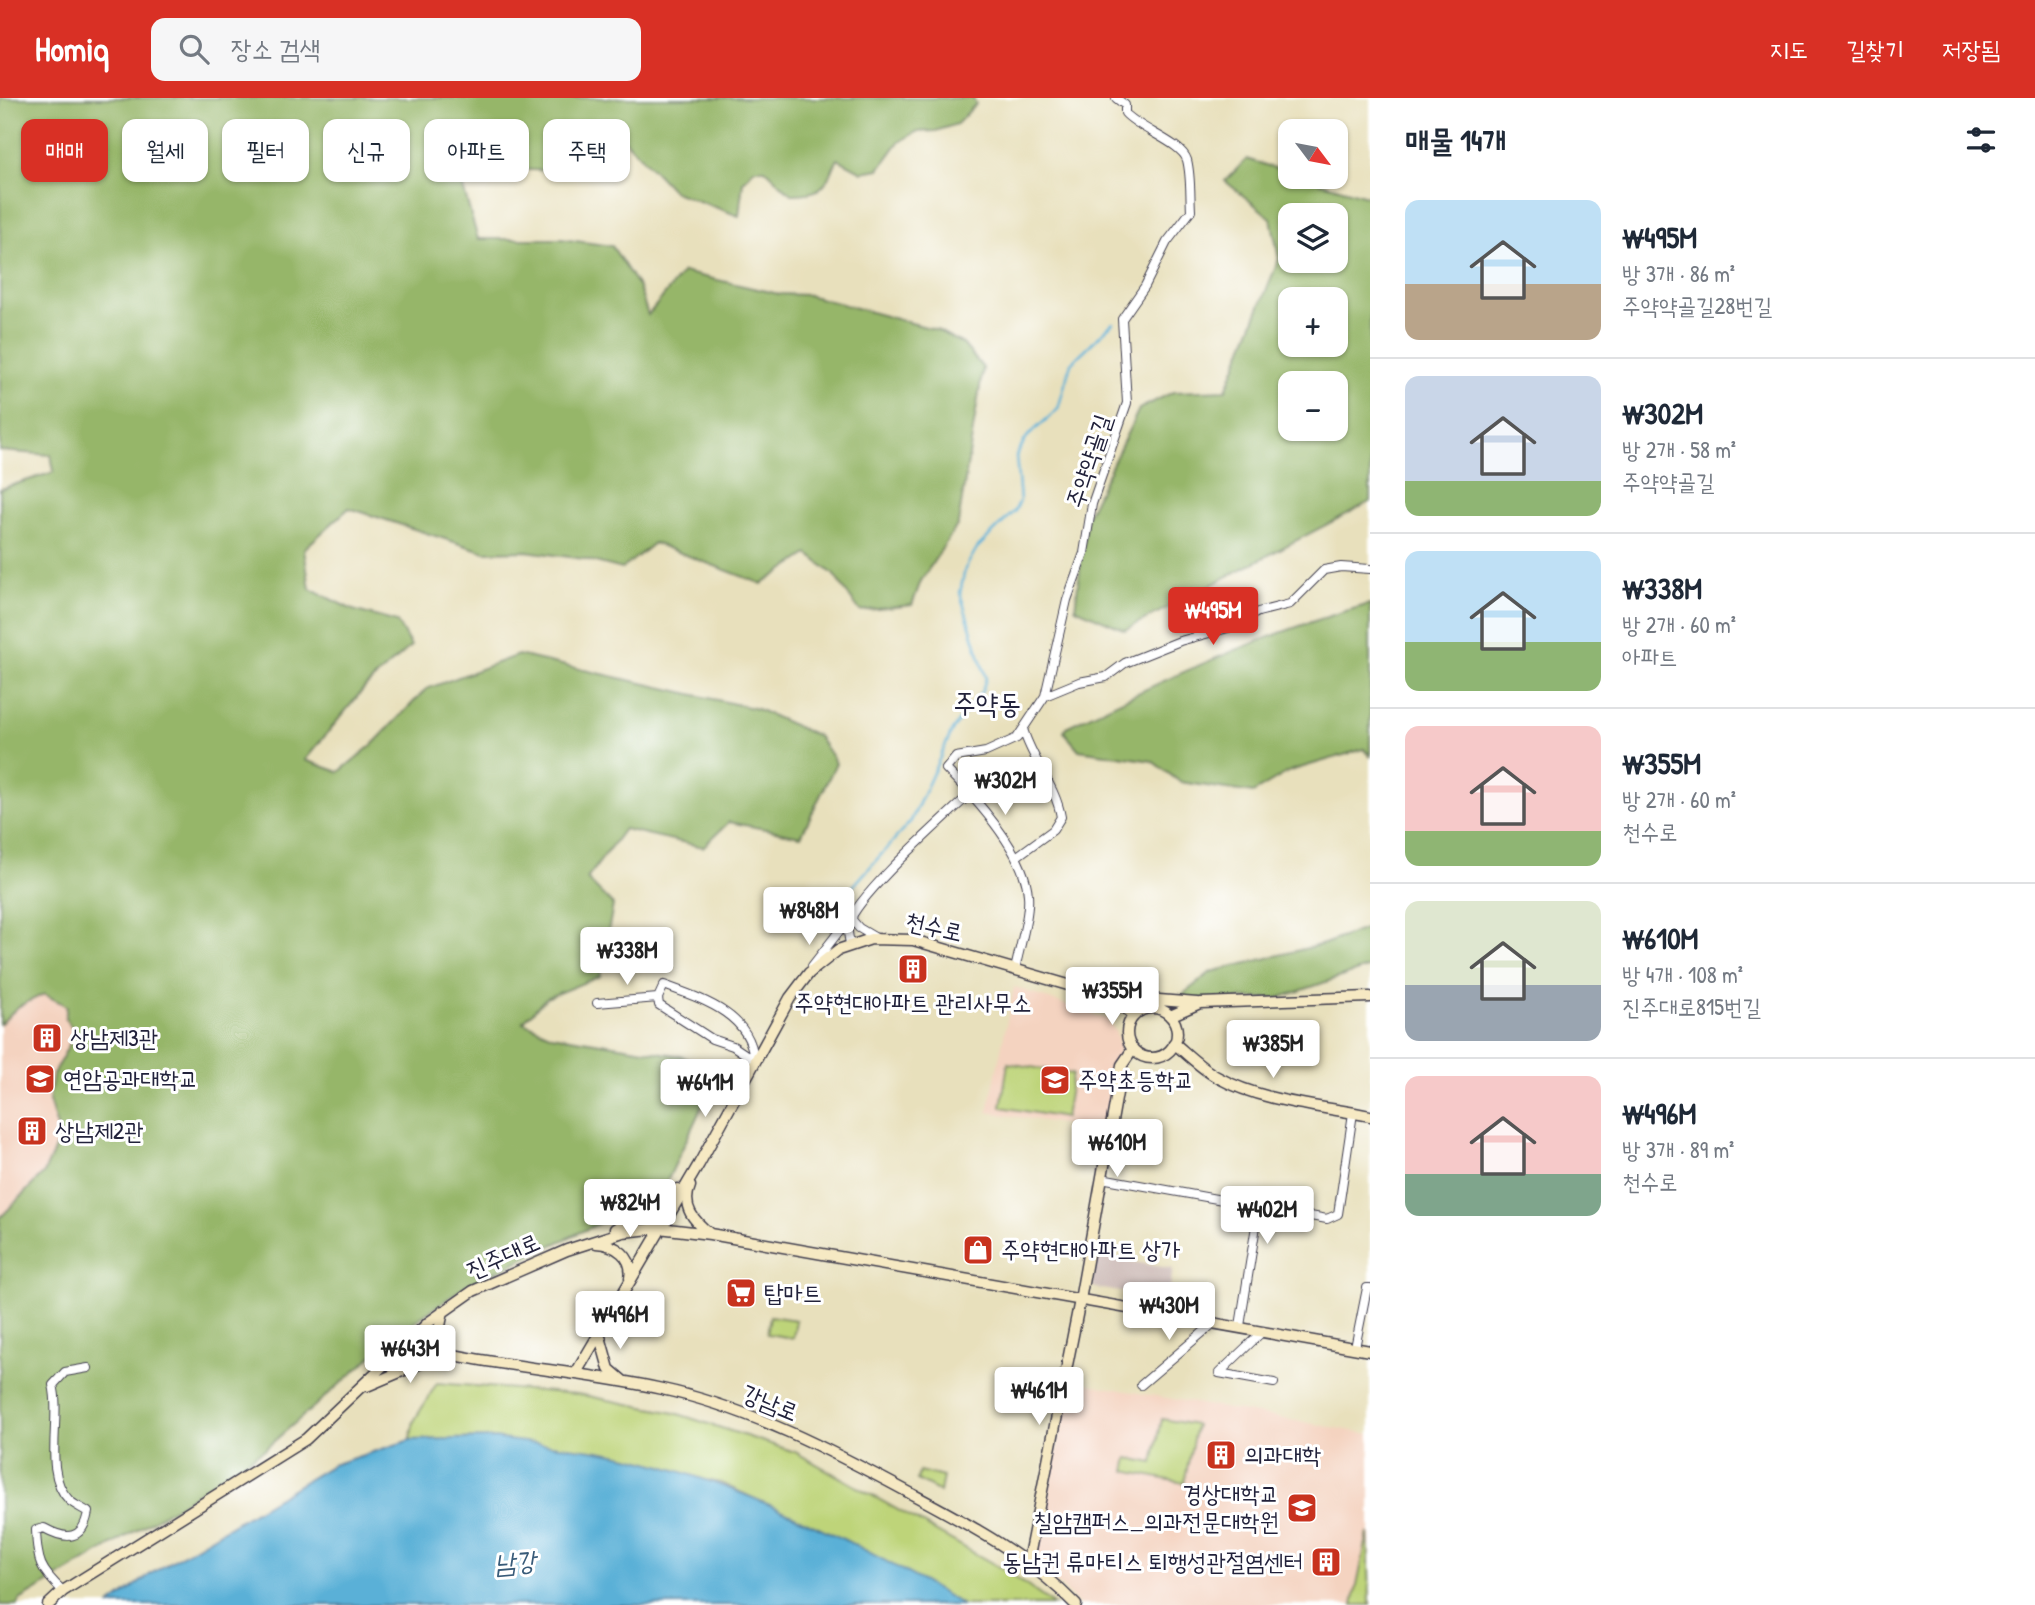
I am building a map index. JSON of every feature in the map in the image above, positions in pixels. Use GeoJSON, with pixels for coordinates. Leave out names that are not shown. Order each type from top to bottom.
{"type":"FeatureCollection","features":[{"type":"Feature","properties":{"kind":"street","name":"주약약골길"},"geometry":{"type":"LineString","coordinates":[[1024,732],[1045,696],[1067,600],[1084,552],[1092,505],[1127,403],[1122,319],[1145,286],[1167,242],[1191,211],[1186,158],[1178,148],[1134,123],[1125,113],[1125,105],[1116,98]]}},
{"type":"Feature","properties":{"kind":"street"},"geometry":{"type":"LineString","coordinates":[[1045,696],[1079,682],[1106,677],[1125,663],[1180,641],[1228,628],[1258,612],[1290,604],[1325,570],[1370,569]]}},
{"type":"Feature","properties":{"kind":"street"},"geometry":{"type":"LineString","coordinates":[[1015,970],[1028,895],[1016,857],[971,793],[946,769],[956,757],[986,752],[1024,732],[1031,754],[1059,806],[1062,817],[1053,830],[1016,857]]}},
{"type":"Feature","properties":{"kind":"street"},"geometry":{"type":"LineString","coordinates":[[790,998],[853,913],[905,856],[971,793]]}},
{"type":"Feature","properties":{"kind":"street"},"geometry":{"type":"LineString","coordinates":[[853,913],[852,919],[859,928],[876,938]]}},
{"type":"Feature","properties":{"kind":"street"},"geometry":{"type":"LineString","coordinates":[[850,944],[847,929],[853,913]]}},
{"type":"Feature","properties":{"kind":"street","name":"천수로"},"geometry":{"type":"LineString","coordinates":[[576,1373],[699,1164],[790,998],[817,965],[850,944],[876,938],[914,940],[1106,996],[1135,1015]]}},
{"type":"Feature","properties":{"kind":"street"},"geometry":{"type":"LineString","coordinates":[[664,985],[732,1016],[750,1039],[754,1060],[733,1046],[712,1039],[659,1005],[658,998],[664,985]]}},
{"type":"Feature","properties":{"kind":"street"},"geometry":{"type":"LineString","coordinates":[[1106,996],[1200,1003],[1370,997]]}},
{"type":"Feature","properties":{"kind":"street"},"geometry":{"type":"LineString","coordinates":[[597,1003],[658,998]]}},
{"type":"Feature","properties":{"kind":"street"},"geometry":{"type":"LineString","coordinates":[[1170,1016],[1200,1003]]}},
{"type":"Feature","properties":{"kind":"street"},"geometry":{"type":"LineString","coordinates":[[1028,1561],[1080,1300],[1122,1065],[1133,1049],[1128,1029],[1135,1015],[1149,1008],[1170,1016],[1177,1030],[1174,1043],[1165,1054],[1152,1058],[1133,1049]]}},
{"type":"Feature","properties":{"kind":"street"},"geometry":{"type":"LineString","coordinates":[[1174,1043],[1208,1071],[1232,1084],[1370,1116]]}},
{"type":"Feature","properties":{"kind":"street"},"geometry":{"type":"LineString","coordinates":[[1101,1178],[1327,1219],[1338,1214],[1353,1113]]}},
{"type":"Feature","properties":{"kind":"street"},"geometry":{"type":"LineString","coordinates":[[699,1164],[686,1195],[687,1205],[697,1223],[710,1234]]}},
{"type":"Feature","properties":{"kind":"street"},"geometry":{"type":"LineString","coordinates":[[584,1244],[664,1203],[699,1164]]}},
{"type":"Feature","properties":{"kind":"street"},"geometry":{"type":"LineString","coordinates":[[1240,1326],[1259,1207]]}},
{"type":"Feature","properties":{"kind":"street","name":"진주대로"},"geometry":{"type":"LineString","coordinates":[[48,1605],[63,1591],[288,1451],[328,1421],[443,1311],[473,1291],[584,1244],[624,1232],[659,1228],[710,1234],[1370,1351]]}},
{"type":"Feature","properties":{"kind":"street"},"geometry":{"type":"LineString","coordinates":[[584,1244],[598,1242],[618,1250],[630,1264],[629,1281]]}},
{"type":"Feature","properties":{"kind":"street"},"geometry":{"type":"LineString","coordinates":[[1355,1348],[1367,1288],[1370,1288]]}},
{"type":"Feature","properties":{"kind":"street"},"geometry":{"type":"LineString","coordinates":[[361,1388],[421,1363],[451,1356],[438,1336],[443,1311]]}},
{"type":"Feature","properties":{"kind":"street"},"geometry":{"type":"LineString","coordinates":[[1141,1385],[1215,1322]]}},
{"type":"Feature","properties":{"kind":"street"},"geometry":{"type":"LineString","coordinates":[[1263,1331],[1219,1373],[1274,1383]]}},
{"type":"Feature","properties":{"kind":"street"},"geometry":{"type":"LineString","coordinates":[[599,1333],[609,1369],[623,1381]]}},
{"type":"Feature","properties":{"kind":"street","name":"강남로"},"geometry":{"type":"LineString","coordinates":[[407,1344],[451,1356],[623,1381],[690,1396],[760,1419],[874,1473],[968,1524],[1028,1561],[1076,1605]]}},
{"type":"Feature","properties":{"kind":"street"},"geometry":{"type":"LineString","coordinates":[[63,1591],[46,1576],[37,1558],[36,1530],[44,1528],[63,1538],[73,1536],[86,1525],[88,1512],[68,1499],[60,1483],[54,1458],[56,1396],[53,1385],[65,1372],[88,1368]]}},
{"type":"Feature","properties":{"kind":"shaded area","name":"연암공과대학교"},"geometry":{"type":"Polygon","coordinates":[[[0,950],[90,991],[68,1167],[0,1240],[0,950]]]}},
{"type":"Feature","properties":{"kind":"shaded area","name":"주약초등학교"},"geometry":{"type":"Polygon","coordinates":[[[1014,987],[1107,1019],[1116,1032],[1120,1048],[1106,1131],[988,1112],[1014,987]]]}},
{"type":"Feature","properties":{"kind":"shaded area"},"geometry":{"type":"Polygon","coordinates":[[[1096,1255],[1173,1269],[1168,1300],[1095,1288],[1091,1284],[1096,1255]]]}},
{"type":"Feature","properties":{"kind":"shaded area"},"geometry":{"type":"Polygon","coordinates":[[[1071,1381],[1370,1434],[1370,1605],[1080,1605],[1035,1562],[1071,1381]]]}},
{"type":"Feature","properties":{"kind":"green space"},"geometry":{"type":"Polygon","coordinates":[[[0,98],[973,98],[976,104],[957,124],[936,131],[916,132],[898,143],[879,169],[862,172],[838,159],[822,187],[810,193],[791,194],[765,169],[754,169],[743,182],[739,216],[674,192],[630,145],[630,119],[543,119],[543,171],[529,170],[529,119],[424,119],[424,182],[461,182],[478,239],[561,239],[612,246],[639,288],[648,315],[683,272],[779,294],[808,295],[937,330],[963,344],[983,368],[958,524],[921,581],[912,605],[860,611],[833,574],[808,554],[762,584],[654,543],[622,569],[584,559],[526,551],[485,552],[349,508],[304,549],[310,589],[353,610],[397,622],[411,646],[366,686],[305,760],[339,772],[373,744],[426,689],[518,655],[757,709],[818,736],[836,763],[801,836],[729,822],[703,847],[624,829],[587,879],[613,905],[600,976],[546,998],[523,1022],[552,1035],[681,1056],[718,1072],[664,1188],[602,1222],[467,1285],[400,1332],[265,1449],[182,1503],[20,1600],[18,1605],[0,1605],[0,1218],[44,1173],[60,1137],[49,1101],[53,1074],[76,1032],[65,1019],[67,1006],[44,994],[19,1006],[0,1024],[0,489],[54,472],[51,455],[0,451],[0,98]]]}},
{"type":"Feature","properties":{"kind":"green space"},"geometry":{"type":"Polygon","coordinates":[[[1247,159],[1278,169],[1278,189],[1343,189],[1370,197],[1370,502],[1125,630],[1075,608],[1087,516],[1139,409],[1173,392],[1226,390],[1278,261],[1278,273],[1348,273],[1348,203],[1278,203],[1278,254],[1271,218],[1225,181],[1247,159]]]}},
{"type":"Feature","properties":{"kind":"green space"},"geometry":{"type":"Polygon","coordinates":[[[1370,604],[1370,756],[1364,749],[1290,771],[1253,793],[1180,782],[1152,761],[1079,750],[1064,732],[1066,727],[1215,658],[1370,604]]]}},
{"type":"Feature","properties":{"kind":"green space"},"geometry":{"type":"Polygon","coordinates":[[[1370,927],[1370,967],[1279,998],[1176,1000],[1211,972],[1324,944],[1370,927]]]}},
{"type":"Feature","properties":{"kind":"green space"},"geometry":{"type":"Polygon","coordinates":[[[1008,1063],[1072,1074],[1065,1118],[1001,1107],[1008,1063]]]}},
{"type":"Feature","properties":{"kind":"green space"},"geometry":{"type":"Polygon","coordinates":[[[770,1316],[796,1320],[793,1338],[767,1334],[770,1316]]]}},
{"type":"Feature","properties":{"kind":"green space"},"geometry":{"type":"Polygon","coordinates":[[[437,1383],[577,1394],[675,1413],[795,1452],[1006,1571],[1054,1605],[963,1605],[805,1522],[721,1483],[494,1438],[410,1440],[414,1421],[437,1383]]]}},
{"type":"Feature","properties":{"kind":"green space"},"geometry":{"type":"Polygon","coordinates":[[[1162,1419],[1196,1425],[1184,1483],[1125,1471],[1128,1458],[1153,1463],[1162,1419]]]}},
{"type":"Feature","properties":{"kind":"green space"},"geometry":{"type":"Polygon","coordinates":[[[919,1471],[943,1477],[940,1492],[917,1480],[919,1471]]]}},
{"type":"Feature","properties":{"kind":"green space"},"geometry":{"type":"Polygon","coordinates":[[[1368,1533],[1370,1605],[1353,1605],[1368,1533]]]}},
{"type":"Feature","properties":{"kind":"water","name":"남강"},"geometry":{"type":"Polygon","coordinates":[[[494,1438],[620,1455],[721,1485],[846,1541],[963,1605],[110,1605],[152,1573],[332,1465],[410,1440],[494,1438]]]}},
{"type":"Feature","properties":{"kind":"waterway"},"geometry":{"type":"LineString","coordinates":[[832,910],[911,821],[953,729],[982,691],[986,678],[960,593],[965,569],[977,548],[1015,511],[1020,500],[1016,456],[1027,437],[1058,409],[1071,363],[1113,323]]}},
{"type":"Feature","properties":{"kind":"place","name":"주약현대아파트 관리사무소"},"geometry":{"type":"Point","coordinates":[913,969]}},
{"type":"Feature","properties":{"kind":"place","name":"상남제3관"},"geometry":{"type":"Point","coordinates":[47,1038]}},
{"type":"Feature","properties":{"kind":"place","name":"연암공과대학교"},"geometry":{"type":"Point","coordinates":[40,1079]}},
{"type":"Feature","properties":{"kind":"place","name":"주약초등학교"},"geometry":{"type":"Point","coordinates":[1055,1080]}},
{"type":"Feature","properties":{"kind":"place","name":"상남제2관"},"geometry":{"type":"Point","coordinates":[32,1131]}},
{"type":"Feature","properties":{"kind":"place","name":"주약현대아파트 상가"},"geometry":{"type":"Point","coordinates":[978,1250]}},
{"type":"Feature","properties":{"kind":"place","name":"탑마트"},"geometry":{"type":"Point","coordinates":[741,1293]}},
{"type":"Feature","properties":{"kind":"place","name":"의과대학"},"geometry":{"type":"Point","coordinates":[1221,1455]}},
{"type":"Feature","properties":{"kind":"place","name":"경상대학교 칠암캠퍼스_의과전문대학원"},"geometry":{"type":"Point","coordinates":[1302,1508]}},
{"type":"Feature","properties":{"kind":"place","name":"동남권 류마티스 퇴행성관절염센터"},"geometry":{"type":"Point","coordinates":[1326,1562]}},
{"type":"Feature","properties":{"kind":"district","name":"주약동"},"geometry":{"type":"Point","coordinates":[987,703]}}]}
